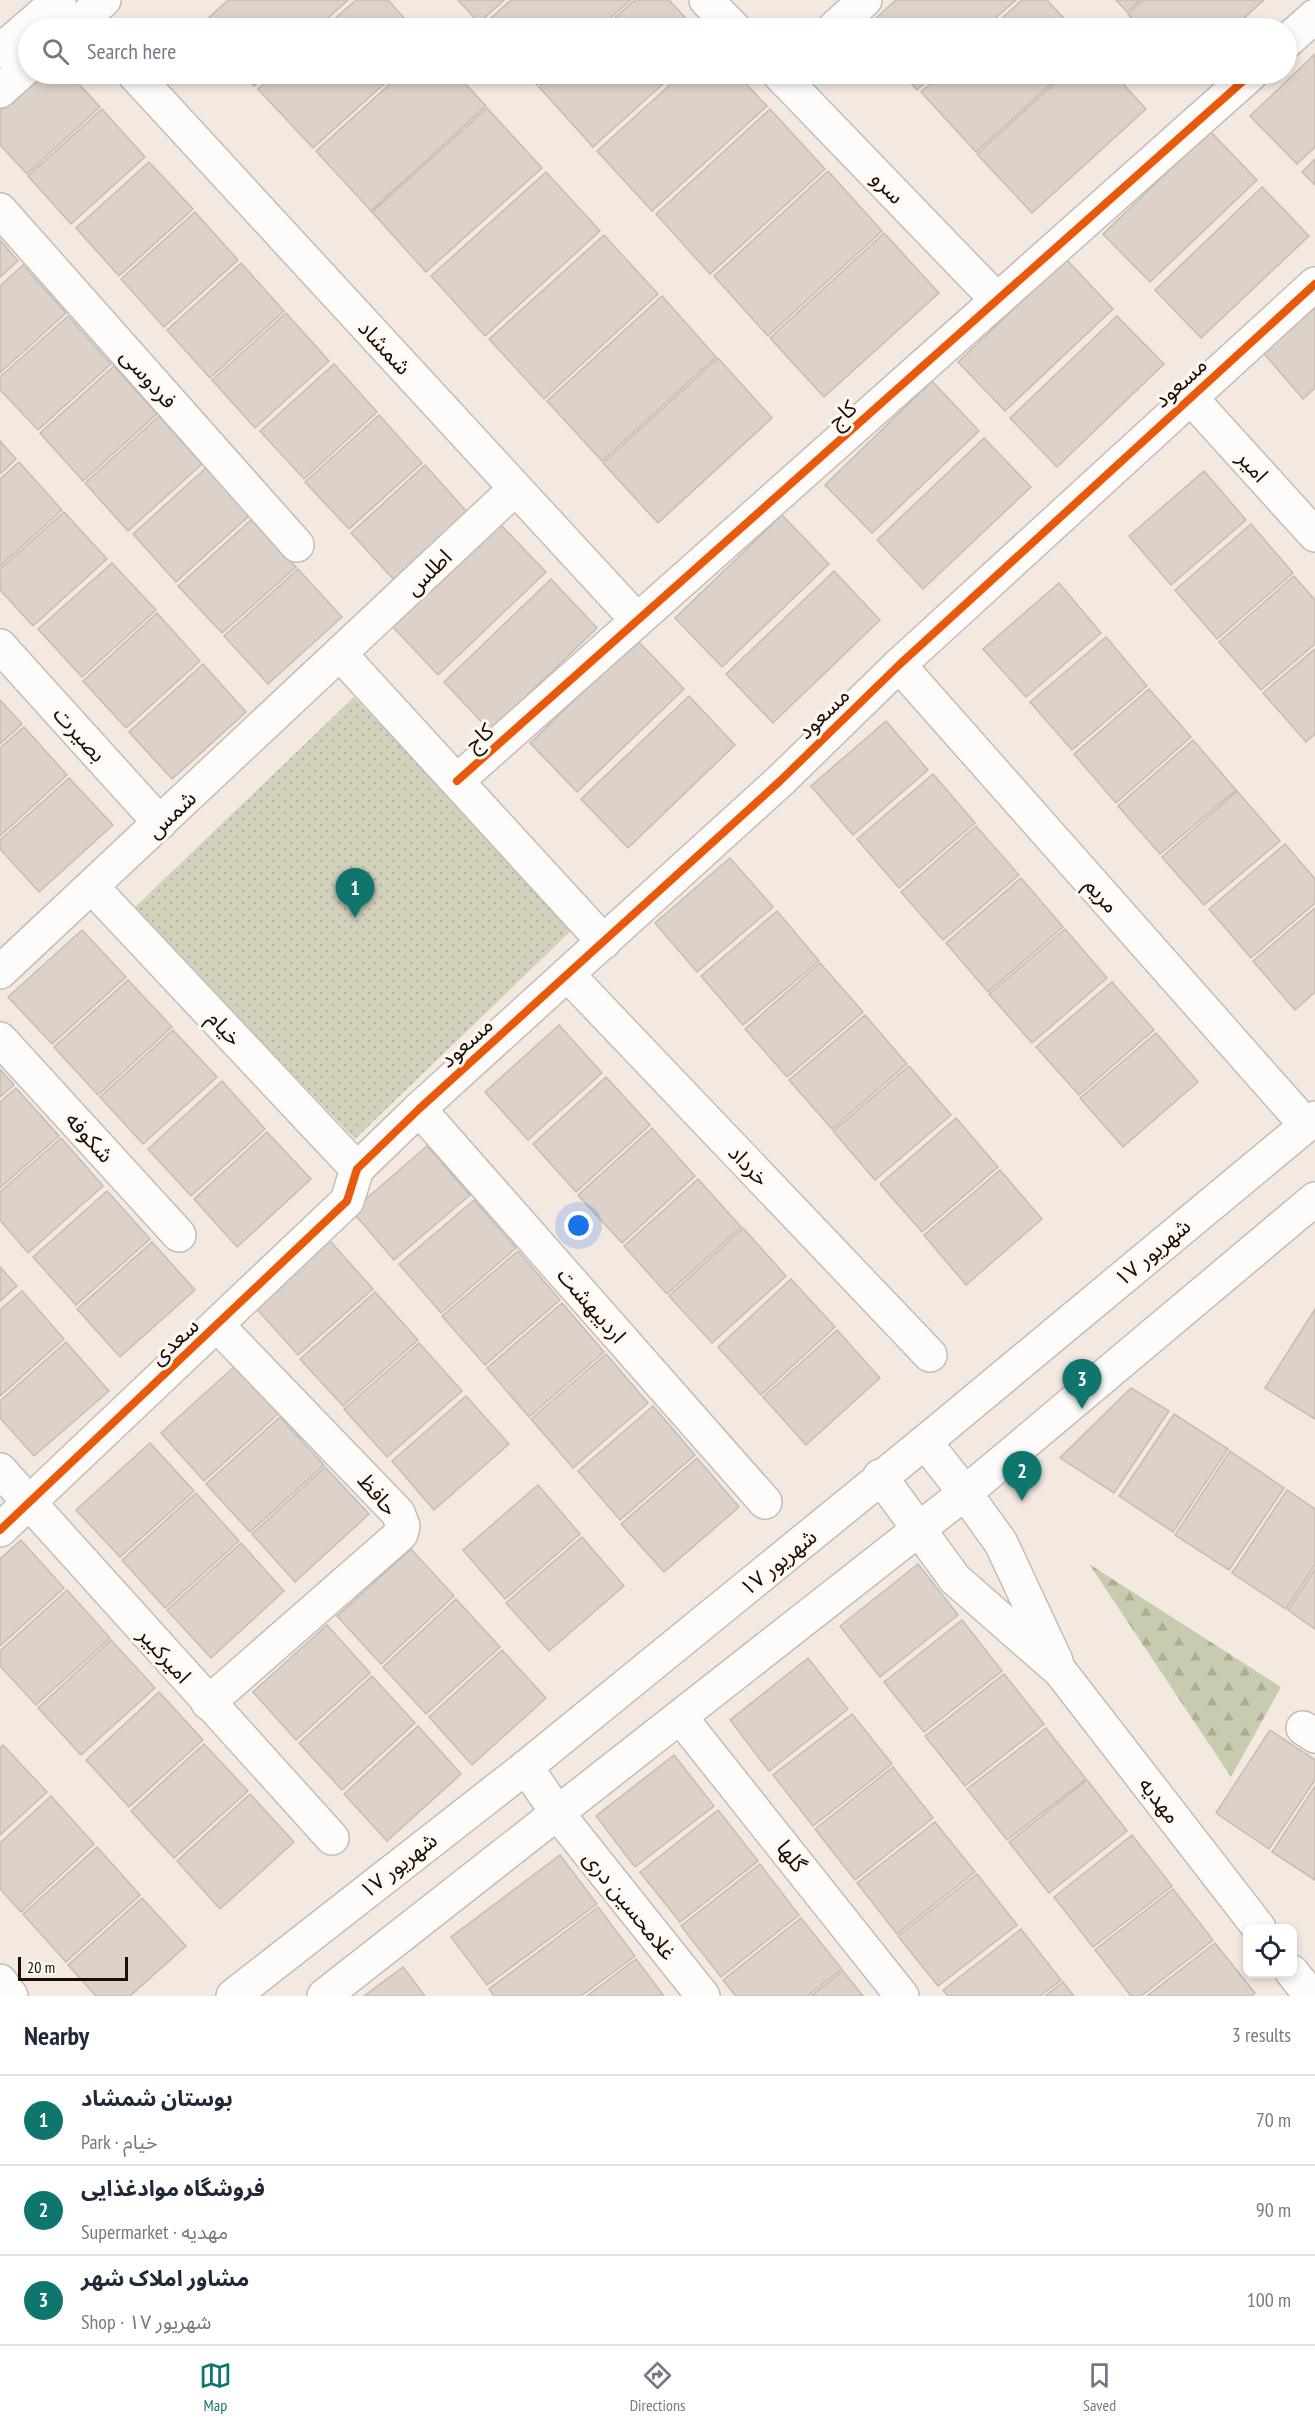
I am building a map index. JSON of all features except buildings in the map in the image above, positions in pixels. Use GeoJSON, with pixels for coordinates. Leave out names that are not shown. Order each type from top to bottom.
{"type":"FeatureCollection","features":[{"type":"Feature","properties":{"kind":"street"},"geometry":{"type":"LineString","coordinates":[[706,0],[724,18]]}},
{"type":"Feature","properties":{"kind":"street"},"geometry":{"type":"LineString","coordinates":[[845,18],[865,0]]}},
{"type":"Feature","properties":{"kind":"street"},"geometry":{"type":"LineString","coordinates":[[1297,33],[1315,16]]}},
{"type":"Feature","properties":{"kind":"street"},"geometry":{"type":"LineString","coordinates":[[0,51],[18,42]]}},
{"type":"Feature","properties":{"kind":"street"},"geometry":{"type":"LineString","coordinates":[[0,91],[18,75]]}},
{"type":"Feature","properties":{"kind":"street","name":"شمشاد"},"geometry":{"type":"LineString","coordinates":[[143,84],[637,620]]}},
{"type":"Feature","properties":{"kind":"street","name":"سرو"},"geometry":{"type":"LineString","coordinates":[[791,84],[997,300]]}},
{"type":"Feature","properties":{"kind":"street","name":"کاج"},"geometry":{"type":"LineString","coordinates":[[457,781],[1240,84]]}},
{"type":"Feature","properties":{"kind":"street","name":"فردوسی"},"geometry":{"type":"LineString","coordinates":[[0,210],[297,545]]}},
{"type":"Feature","properties":{"kind":"street","name":"مسعود"},"geometry":{"type":"LineString","coordinates":[[357,1169],[419,1109],[780,781],[899,665],[1315,284]]}},
{"type":"Feature","properties":{"kind":"street","name":"امیر"},"geometry":{"type":"LineString","coordinates":[[1190,397],[1315,535]]}},
{"type":"Feature","properties":{"kind":"street","name":"اطلس"},"geometry":{"type":"LineString","coordinates":[[341,655],[515,489]]}},
{"type":"Feature","properties":{"kind":"street","name":"بصیرت"},"geometry":{"type":"LineString","coordinates":[[0,646],[160,823]]}},
{"type":"Feature","properties":{"kind":"street"},"geometry":{"type":"LineString","coordinates":[[341,655],[604,942]]}},
{"type":"Feature","properties":{"kind":"street","name":"شمس"},"geometry":{"type":"LineString","coordinates":[[0,972],[341,655]]}},
{"type":"Feature","properties":{"kind":"street","name":"مریم"},"geometry":{"type":"LineString","coordinates":[[899,665],[1310,1122]]}},
{"type":"Feature","properties":{"kind":"street","name":"خیام"},"geometry":{"type":"LineString","coordinates":[[93,888],[357,1169]]}},
{"type":"Feature","properties":{"kind":"street","name":"خرداد"},"geometry":{"type":"LineString","coordinates":[[568,975],[930,1355]]}},
{"type":"Feature","properties":{"kind":"street","name":"شکوفه"},"geometry":{"type":"LineString","coordinates":[[0,1039],[179,1235]]}},
{"type":"Feature","properties":{"kind":"street","name":"اردیبهشت"},"geometry":{"type":"LineString","coordinates":[[419,1109],[765,1502]]}},
{"type":"Feature","properties":{"kind":"street","name":"۱۷ شهریور"},"geometry":{"type":"LineString","coordinates":[[233,1996],[384,1875],[526,1767],[880,1476],[925,1442],[1310,1122]]}},
{"type":"Feature","properties":{"kind":"street","name":"سعدی"},"geometry":{"type":"LineString","coordinates":[[0,1530],[347,1201],[357,1169]]}},
{"type":"Feature","properties":{"kind":"street"},"geometry":{"type":"LineString","coordinates":[[324,1996],[965,1493],[1315,1199]]}},
{"type":"Feature","properties":{"kind":"street","name":"حافظ"},"geometry":{"type":"LineString","coordinates":[[208,1703],[401,1534],[402,1526],[398,1513],[217,1325]]}},
{"type":"Feature","properties":{"kind":"street","name":"مهدیه"},"geometry":{"type":"LineString","coordinates":[[925,1442],[1001,1543],[1060,1671]]}},
{"type":"Feature","properties":{"kind":"street","name":"امیرکبیر"},"geometry":{"type":"LineString","coordinates":[[0,1470],[28,1504],[332,1838]]}},
{"type":"Feature","properties":{"kind":"street","name":"مهدیه"},"geometry":{"type":"LineString","coordinates":[[880,1476],[955,1579],[1060,1671],[1255,1924]]}},
{"type":"Feature","properties":{"kind":"street","name":"گلها"},"geometry":{"type":"LineString","coordinates":[[681,1718],[902,1996]]}},
{"type":"Feature","properties":{"kind":"street","name":"غلامحسین دری"},"geometry":{"type":"LineString","coordinates":[[526,1767],[558,1814],[703,1996]]}},
{"type":"Feature","properties":{"kind":"street"},"geometry":{"type":"LineString","coordinates":[[1297,1977],[1311,1996]]}},
{"type":"Feature","properties":{"kind":"street"},"geometry":{"type":"LineString","coordinates":[[0,1981],[11,1996]]}},
{"type":"Feature","properties":{"kind":"green space"},"geometry":{"type":"Polygon","coordinates":[[[354,697],[575,927],[355,1139],[134,908],[354,697]]]}},
{"type":"Feature","properties":{"kind":"green space"},"geometry":{"type":"Polygon","coordinates":[[[1089,1564],[1281,1687],[1231,1777],[1089,1564]]]}},
{"type":"Feature","properties":{"kind":"cycle path"},"geometry":{"type":"LineString","coordinates":[[457,781],[1240,84]]}},
{"type":"Feature","properties":{"kind":"cycle path"},"geometry":{"type":"LineString","coordinates":[[0,1530],[347,1201],[357,1169],[419,1109],[780,781],[899,665],[1315,284]]}},
{"type":"Feature","properties":{"kind":"place","name":"بوستان شمشاد"},"geometry":{"type":"Point","coordinates":[355,918]}},
{"type":"Feature","properties":{"kind":"place","name":"مشاور املاک شهر"},"geometry":{"type":"Point","coordinates":[1082,1409]}},
{"type":"Feature","properties":{"kind":"place","name":"فروشگاه موادغذایی"},"geometry":{"type":"Point","coordinates":[1022,1501]}}]}
